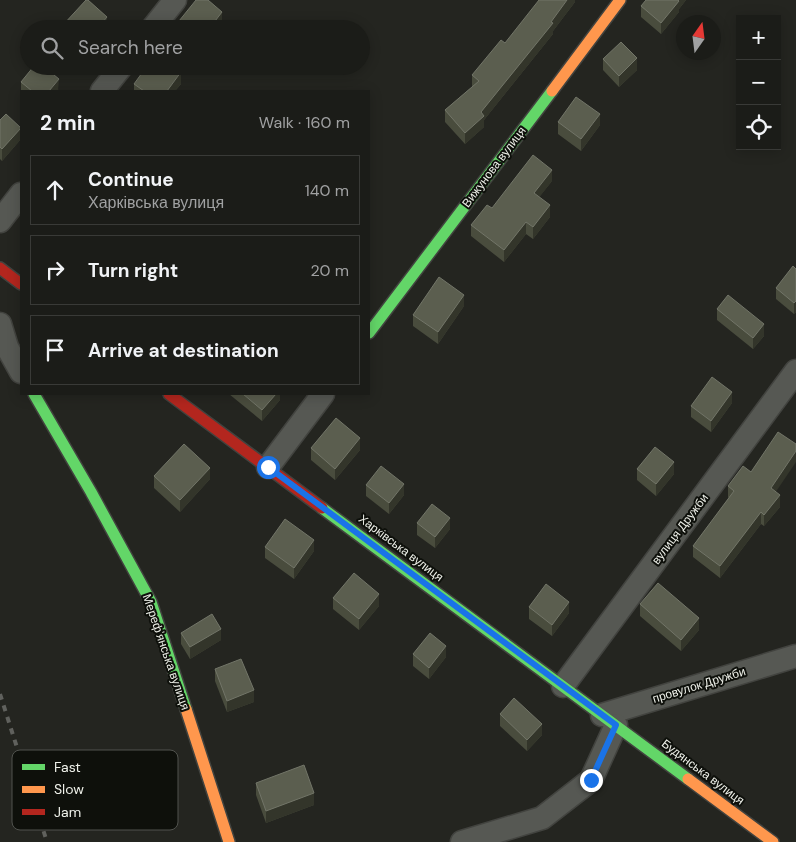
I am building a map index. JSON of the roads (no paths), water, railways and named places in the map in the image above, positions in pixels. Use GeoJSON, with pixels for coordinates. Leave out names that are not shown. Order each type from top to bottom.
{"type":"FeatureCollection","features":[{"type":"Feature","properties":{"kind":"street"},"geometry":{"type":"LineString","coordinates":[[159,20],[175,0]]}},
{"type":"Feature","properties":{"kind":"street","name":"Вижунова вулиця"},"geometry":{"type":"LineString","coordinates":[[370,332],[620,0]]}},
{"type":"Feature","properties":{"kind":"street"},"geometry":{"type":"LineString","coordinates":[[103,90],[115,75]]}},
{"type":"Feature","properties":{"kind":"street"},"geometry":{"type":"LineString","coordinates":[[0,220],[20,195]]}},
{"type":"Feature","properties":{"kind":"street"},"geometry":{"type":"LineString","coordinates":[[0,268],[20,283]]}},
{"type":"Feature","properties":{"kind":"street"},"geometry":{"type":"LineString","coordinates":[[0,324],[7,347],[20,370]]}},
{"type":"Feature","properties":{"kind":"street","name":"вулиця Дружби"},"geometry":{"type":"LineString","coordinates":[[563,686],[796,371]]}},
{"type":"Feature","properties":{"kind":"street","name":"Мереф'янська вулиця"},"geometry":{"type":"LineString","coordinates":[[35,395],[151,602],[229,842]]}},
{"type":"Feature","properties":{"kind":"street","name":"Харківська вулиця"},"geometry":{"type":"LineString","coordinates":[[170,395],[609,720]]}},
{"type":"Feature","properties":{"kind":"street"},"geometry":{"type":"LineString","coordinates":[[268,467],[322,395]]}},
{"type":"Feature","properties":{"kind":"street","name":"провулок Дружби"},"geometry":{"type":"LineString","coordinates":[[609,720],[796,656]]}},
{"type":"Feature","properties":{"kind":"street"},"geometry":{"type":"LineString","coordinates":[[462,842],[542,818],[591,780],[609,720]]}},
{"type":"Feature","properties":{"kind":"street","name":"Будянська вулиця"},"geometry":{"type":"LineString","coordinates":[[609,720],[773,842]]}},
{"type":"Feature","properties":{"kind":"railway"},"geometry":{"type":"LineString","coordinates":[[0,694],[18,750]]}},
{"type":"Feature","properties":{"kind":"railway"},"geometry":{"type":"LineString","coordinates":[[43,830],[47,842]]}}]}
